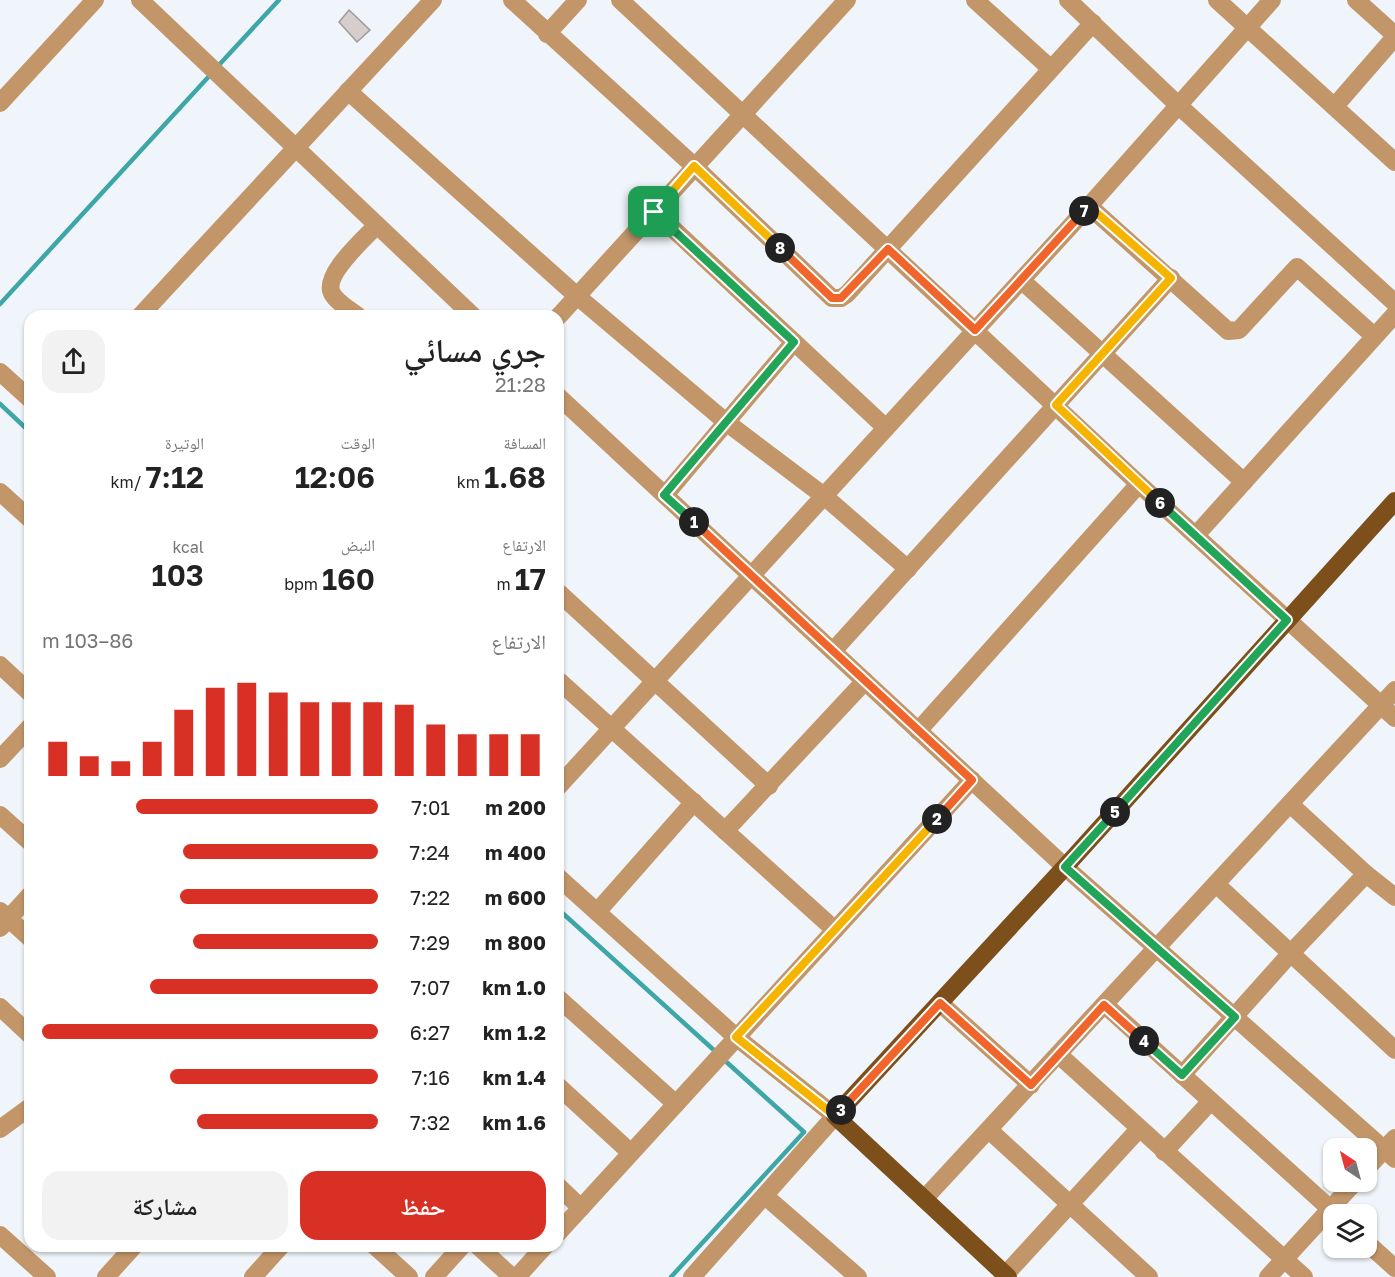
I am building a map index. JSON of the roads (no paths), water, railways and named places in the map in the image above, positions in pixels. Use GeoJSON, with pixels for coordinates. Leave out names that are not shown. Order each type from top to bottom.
{"type":"FeatureCollection","features":[{"type":"Feature","properties":{"kind":"main road"},"geometry":{"type":"LineString","coordinates":[[1007,1276],[835,1116],[1065,867],[1395,501]]}},
{"type":"Feature","properties":{"kind":"street"},"geometry":{"type":"LineString","coordinates":[[0,103],[94,0]]}},
{"type":"Feature","properties":{"kind":"street"},"geometry":{"type":"LineString","coordinates":[[140,0],[467,310]]}},
{"type":"Feature","properties":{"kind":"street"},"geometry":{"type":"LineString","coordinates":[[146,310],[434,0]]}},
{"type":"Feature","properties":{"kind":"street"},"geometry":{"type":"LineString","coordinates":[[512,0],[694,166],[832,298],[841,298],[847,294],[1093,23]]}},
{"type":"Feature","properties":{"kind":"street"},"geometry":{"type":"LineString","coordinates":[[547,34],[578,0]]}},
{"type":"Feature","properties":{"kind":"street"},"geometry":{"type":"LineString","coordinates":[[620,0],[1139,484],[1388,711]]}},
{"type":"Feature","properties":{"kind":"street"},"geometry":{"type":"LineString","coordinates":[[564,310],[847,0]]}},
{"type":"Feature","properties":{"kind":"street"},"geometry":{"type":"LineString","coordinates":[[975,0],[1050,68]]}},
{"type":"Feature","properties":{"kind":"street"},"geometry":{"type":"LineString","coordinates":[[1068,0],[1178,105],[1395,303]]}},
{"type":"Feature","properties":{"kind":"street"},"geometry":{"type":"LineString","coordinates":[[1218,0],[1395,162]]}},
{"type":"Feature","properties":{"kind":"street"},"geometry":{"type":"LineString","coordinates":[[564,780],[1089,206],[1272,0]]}},
{"type":"Feature","properties":{"kind":"street"},"geometry":{"type":"LineString","coordinates":[[1335,106],[1395,36],[1356,0]]}},
{"type":"Feature","properties":{"kind":"street"},"geometry":{"type":"LineString","coordinates":[[348,92],[577,296],[726,422],[824,496],[908,569]]}},
{"type":"Feature","properties":{"kind":"street"},"geometry":{"type":"LineString","coordinates":[[1089,206],[1228,331],[1239,330],[1294,268],[1300,267],[1374,336]]}},
{"type":"Feature","properties":{"kind":"street"},"geometry":{"type":"LineString","coordinates":[[654,212],[886,428]]}},
{"type":"Feature","properties":{"kind":"street"},"geometry":{"type":"LineString","coordinates":[[349,310],[333,295],[330,287],[331,276],[377,225]]}},
{"type":"Feature","properties":{"kind":"street"},"geometry":{"type":"LineString","coordinates":[[833,651],[1171,278]]}},
{"type":"Feature","properties":{"kind":"street"},"geometry":{"type":"LineString","coordinates":[[1021,280],[1244,482]]}},
{"type":"Feature","properties":{"kind":"street"},"geometry":{"type":"LineString","coordinates":[[1196,535],[1395,314]]}},
{"type":"Feature","properties":{"kind":"street"},"geometry":{"type":"LineString","coordinates":[[664,495],[794,342]]}},
{"type":"Feature","properties":{"kind":"street"},"geometry":{"type":"LineString","coordinates":[[0,372],[24,394]]}},
{"type":"Feature","properties":{"kind":"street"},"geometry":{"type":"LineString","coordinates":[[564,402],[1065,867],[1235,1017],[1392,1149],[1377,1161]]}},
{"type":"Feature","properties":{"kind":"street"},"geometry":{"type":"LineString","coordinates":[[918,731],[1139,484]]}},
{"type":"Feature","properties":{"kind":"street"},"geometry":{"type":"LineString","coordinates":[[0,492],[24,514]]}},
{"type":"Feature","properties":{"kind":"street"},"geometry":{"type":"LineString","coordinates":[[564,604],[769,786]]}},
{"type":"Feature","properties":{"kind":"street"},"geometry":{"type":"LineString","coordinates":[[0,665],[24,687]]}},
{"type":"Feature","properties":{"kind":"street"},"geometry":{"type":"LineString","coordinates":[[726,831],[865,681]]}},
{"type":"Feature","properties":{"kind":"street"},"geometry":{"type":"LineString","coordinates":[[564,685],[835,930]]}},
{"type":"Feature","properties":{"kind":"street"},"geometry":{"type":"LineString","coordinates":[[924,1198],[1290,804],[1388,711],[1395,690]]}},
{"type":"Feature","properties":{"kind":"street"},"geometry":{"type":"LineString","coordinates":[[0,759],[24,733]]}},
{"type":"Feature","properties":{"kind":"street"},"geometry":{"type":"LineString","coordinates":[[564,1226],[972,780]]}},
{"type":"Feature","properties":{"kind":"street"},"geometry":{"type":"LineString","coordinates":[[597,912],[694,802]]}},
{"type":"Feature","properties":{"kind":"street"},"geometry":{"type":"LineString","coordinates":[[1290,804],[1366,874],[1395,897]]}},
{"type":"Feature","properties":{"kind":"street"},"geometry":{"type":"LineString","coordinates":[[0,815],[24,837]]}},
{"type":"Feature","properties":{"kind":"street"},"geometry":{"type":"LineString","coordinates":[[1182,1075],[1290,954],[1366,874]]}},
{"type":"Feature","properties":{"kind":"street"},"geometry":{"type":"LineString","coordinates":[[564,883],[736,1037],[835,1116],[692,1277]]}},
{"type":"Feature","properties":{"kind":"street"},"geometry":{"type":"LineString","coordinates":[[1216,884],[1395,1050]]}},
{"type":"Feature","properties":{"kind":"street"},"geometry":{"type":"LineString","coordinates":[[24,900],[3,919],[24,934]]}},
{"type":"Feature","properties":{"kind":"street"},"geometry":{"type":"LineString","coordinates":[[940,1003],[1031,1085]]}},
{"type":"Feature","properties":{"kind":"street"},"geometry":{"type":"LineString","coordinates":[[1104,1005],[1325,1204]]}},
{"type":"Feature","properties":{"kind":"street"},"geometry":{"type":"LineString","coordinates":[[0,1007],[24,1029]]}},
{"type":"Feature","properties":{"kind":"street"},"geometry":{"type":"LineString","coordinates":[[564,1007],[675,1104]]}},
{"type":"Feature","properties":{"kind":"street"},"geometry":{"type":"LineString","coordinates":[[1059,1054],[1304,1277]]}},
{"type":"Feature","properties":{"kind":"street"},"geometry":{"type":"LineString","coordinates":[[564,1092],[631,1153]]}},
{"type":"Feature","properties":{"kind":"street"},"geometry":{"type":"LineString","coordinates":[[1164,1152],[1211,1101]]}},
{"type":"Feature","properties":{"kind":"street"},"geometry":{"type":"LineString","coordinates":[[0,1129],[24,1116]]}},
{"type":"Feature","properties":{"kind":"street"},"geometry":{"type":"LineString","coordinates":[[1007,1276],[1139,1129]]}},
{"type":"Feature","properties":{"kind":"street"},"geometry":{"type":"LineString","coordinates":[[989,1130],[1149,1277]]}},
{"type":"Feature","properties":{"kind":"street"},"geometry":{"type":"LineString","coordinates":[[564,1192],[581,1208]]}},
{"type":"Feature","properties":{"kind":"street"},"geometry":{"type":"LineString","coordinates":[[765,1196],[858,1277]]}},
{"type":"Feature","properties":{"kind":"street"},"geometry":{"type":"LineString","coordinates":[[1268,1277],[1323,1222]]}},
{"type":"Feature","properties":{"kind":"street"},"geometry":{"type":"LineString","coordinates":[[0,1235],[47,1277]]}},
{"type":"Feature","properties":{"kind":"street"},"geometry":{"type":"LineString","coordinates":[[106,1277],[129,1252]]}},
{"type":"Feature","properties":{"kind":"street"},"geometry":{"type":"LineString","coordinates":[[253,1277],[276,1252]]}},
{"type":"Feature","properties":{"kind":"street"},"geometry":{"type":"LineString","coordinates":[[382,1252],[409,1277]]}},
{"type":"Feature","properties":{"kind":"street"},"geometry":{"type":"LineString","coordinates":[[435,1277],[457,1252]]}},
{"type":"Feature","properties":{"kind":"street"},"geometry":{"type":"LineString","coordinates":[[485,1252],[512,1277]]}},
{"type":"Feature","properties":{"kind":"street"},"geometry":{"type":"LineString","coordinates":[[518,1277],[540,1252]]}},
{"type":"Feature","properties":{"kind":"street"},"geometry":{"type":"LineString","coordinates":[[1377,1252],[1395,1268]]}},
{"type":"Feature","properties":{"kind":"waterway"},"geometry":{"type":"LineString","coordinates":[[218,66],[279,0]]}},
{"type":"Feature","properties":{"kind":"waterway"},"geometry":{"type":"LineString","coordinates":[[0,304],[212,73]]}},
{"type":"Feature","properties":{"kind":"waterway"},"geometry":{"type":"LineString","coordinates":[[0,404],[24,426]]}},
{"type":"Feature","properties":{"kind":"waterway"},"geometry":{"type":"LineString","coordinates":[[564,914],[716,1052]]}},
{"type":"Feature","properties":{"kind":"waterway"},"geometry":{"type":"LineString","coordinates":[[671,1277],[804,1132],[722,1058]]}}]}
